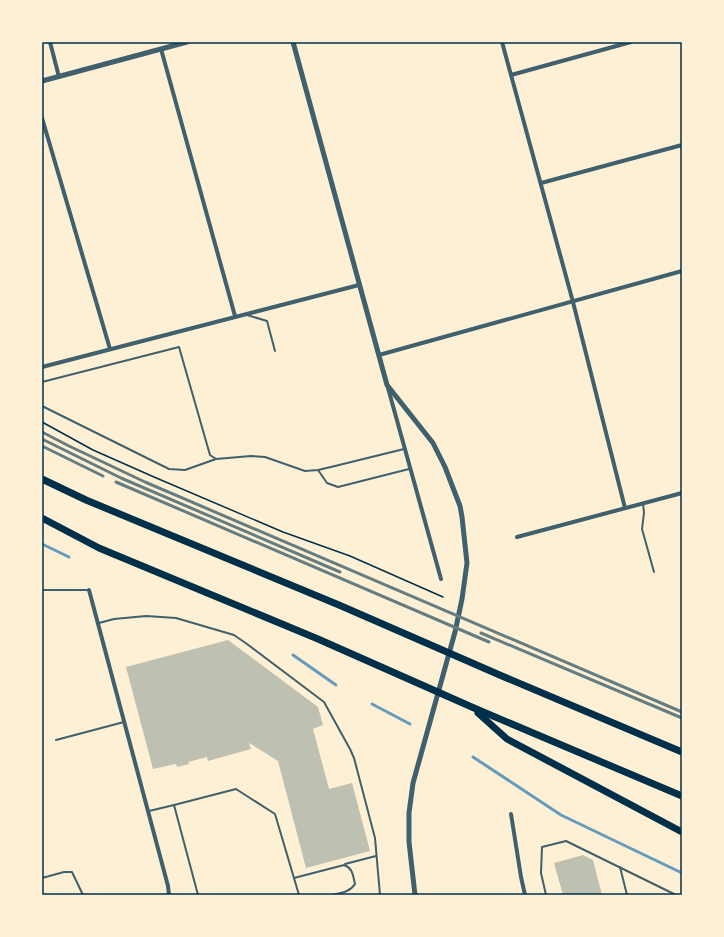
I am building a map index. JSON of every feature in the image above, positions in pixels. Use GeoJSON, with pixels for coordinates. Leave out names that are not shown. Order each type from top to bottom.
{"type":"FeatureCollection","features":[{"type":"Feature","properties":{"kind":"highway"},"geometry":{"type":"LineString","coordinates":[[42,479],[86,500],[339,605],[682,752]]}},
{"type":"Feature","properties":{"kind":"highway"},"geometry":{"type":"LineString","coordinates":[[42,518],[99,548],[318,639],[474,708],[682,796]]}},
{"type":"Feature","properties":{"kind":"highway"},"geometry":{"type":"LineString","coordinates":[[474,708],[507,739],[682,832]]}},
{"type":"Feature","properties":{"kind":"street"},"geometry":{"type":"LineString","coordinates":[[50,42],[59,77]]}},
{"type":"Feature","properties":{"kind":"street"},"geometry":{"type":"LineString","coordinates":[[42,81],[187,42]]}},
{"type":"Feature","properties":{"kind":"street"},"geometry":{"type":"LineString","coordinates":[[293,42],[378,355],[388,385],[441,579]]}},
{"type":"Feature","properties":{"kind":"street"},"geometry":{"type":"LineString","coordinates":[[502,42],[573,302],[625,508]]}},
{"type":"Feature","properties":{"kind":"street"},"geometry":{"type":"LineString","coordinates":[[511,75],[631,42]]}},
{"type":"Feature","properties":{"kind":"street"},"geometry":{"type":"LineString","coordinates":[[161,49],[235,316]]}},
{"type":"Feature","properties":{"kind":"street"},"geometry":{"type":"LineString","coordinates":[[42,118],[110,349]]}},
{"type":"Feature","properties":{"kind":"street"},"geometry":{"type":"LineString","coordinates":[[541,183],[682,145]]}},
{"type":"Feature","properties":{"kind":"street"},"geometry":{"type":"LineString","coordinates":[[378,355],[682,271]]}},
{"type":"Feature","properties":{"kind":"street"},"geometry":{"type":"LineString","coordinates":[[42,367],[359,285]]}},
{"type":"Feature","properties":{"kind":"street"},"geometry":{"type":"LineString","coordinates":[[388,385],[433,443],[445,467],[460,506],[467,563],[462,599],[455,632],[413,783],[409,842],[415,895]]}},
{"type":"Feature","properties":{"kind":"street"},"geometry":{"type":"LineString","coordinates":[[517,537],[682,493]]}},
{"type":"Feature","properties":{"kind":"street"},"geometry":{"type":"LineString","coordinates":[[89,590],[168,886],[169,895]]}},
{"type":"Feature","properties":{"kind":"street"},"geometry":{"type":"LineString","coordinates":[[511,814],[519,870],[525,895]]}},
{"type":"Feature","properties":{"kind":"lane"},"geometry":{"type":"LineString","coordinates":[[244,314],[267,321],[275,350]]}},
{"type":"Feature","properties":{"kind":"lane"},"geometry":{"type":"LineString","coordinates":[[42,382],[179,347],[210,455],[216,459]]}},
{"type":"Feature","properties":{"kind":"lane"},"geometry":{"type":"LineString","coordinates":[[42,406],[169,470],[185,470],[216,459],[251,456],[265,457],[305,471],[318,470],[405,449]]}},
{"type":"Feature","properties":{"kind":"lane"},"geometry":{"type":"LineString","coordinates":[[318,470],[327,483],[338,487],[411,469]]}},
{"type":"Feature","properties":{"kind":"lane"},"geometry":{"type":"LineString","coordinates":[[643,503],[644,513],[642,529],[654,572]]}},
{"type":"Feature","properties":{"kind":"lane"},"geometry":{"type":"LineString","coordinates":[[42,590],[89,590]]}},
{"type":"Feature","properties":{"kind":"lane"},"geometry":{"type":"LineString","coordinates":[[97,623],[114,619],[146,616],[176,618],[234,635],[324,702],[354,758],[375,838],[380,895]]}},
{"type":"Feature","properties":{"kind":"lane"},"geometry":{"type":"LineString","coordinates":[[56,740],[124,722]]}},
{"type":"Feature","properties":{"kind":"lane"},"geometry":{"type":"LineString","coordinates":[[148,812],[236,789],[275,814],[299,895]]}},
{"type":"Feature","properties":{"kind":"lane"},"geometry":{"type":"LineString","coordinates":[[174,805],[198,895]]}},
{"type":"Feature","properties":{"kind":"lane"},"geometry":{"type":"LineString","coordinates":[[546,895],[540,873],[542,847],[566,841],[676,895]]}},
{"type":"Feature","properties":{"kind":"lane"},"geometry":{"type":"LineString","coordinates":[[294,878],[376,856]]}},
{"type":"Feature","properties":{"kind":"lane"},"geometry":{"type":"LineString","coordinates":[[332,895],[348,890],[355,884],[352,870],[348,866],[344,865]]}},
{"type":"Feature","properties":{"kind":"lane"},"geometry":{"type":"LineString","coordinates":[[620,867],[627,895]]}},
{"type":"Feature","properties":{"kind":"lane"},"geometry":{"type":"LineString","coordinates":[[42,878],[64,872],[72,872],[83,895]]}},
{"type":"Feature","properties":{"kind":"path"},"geometry":{"type":"LineString","coordinates":[[42,422],[93,450],[154,477],[283,532],[350,556],[444,597]]}},
{"type":"Feature","properties":{"kind":"building"},"geometry":{"type":"Polygon","coordinates":[[[228,640],[318,707],[323,725],[313,729],[329,789],[352,783],[370,851],[306,868],[278,761],[249,743],[251,749],[208,761],[207,757],[188,762],[189,764],[177,767],[176,764],[153,769],[126,667],[228,640]]]}},
{"type":"Feature","properties":{"kind":"building"},"geometry":{"type":"Polygon","coordinates":[[[583,855],[593,860],[602,895],[563,895],[554,863],[583,855]]]}},
{"type":"Feature","properties":{"kind":"waterway"},"geometry":{"type":"LineString","coordinates":[[42,544],[69,557]]}},
{"type":"Feature","properties":{"kind":"waterway"},"geometry":{"type":"LineString","coordinates":[[293,655],[336,685]]}},
{"type":"Feature","properties":{"kind":"waterway"},"geometry":{"type":"LineString","coordinates":[[372,704],[410,724]]}},
{"type":"Feature","properties":{"kind":"waterway"},"geometry":{"type":"LineString","coordinates":[[473,757],[561,815],[682,873]]}},
{"type":"Feature","properties":{"kind":"railway"},"geometry":{"type":"LineString","coordinates":[[42,432],[145,482],[682,712]]}},
{"type":"Feature","properties":{"kind":"railway"},"geometry":{"type":"LineString","coordinates":[[42,439],[121,478],[340,572]]}},
{"type":"Feature","properties":{"kind":"railway"},"geometry":{"type":"LineString","coordinates":[[42,446],[103,476]]}},
{"type":"Feature","properties":{"kind":"railway"},"geometry":{"type":"LineString","coordinates":[[116,482],[489,642]]}},
{"type":"Feature","properties":{"kind":"railway"},"geometry":{"type":"LineString","coordinates":[[481,633],[682,718]]}}]}
